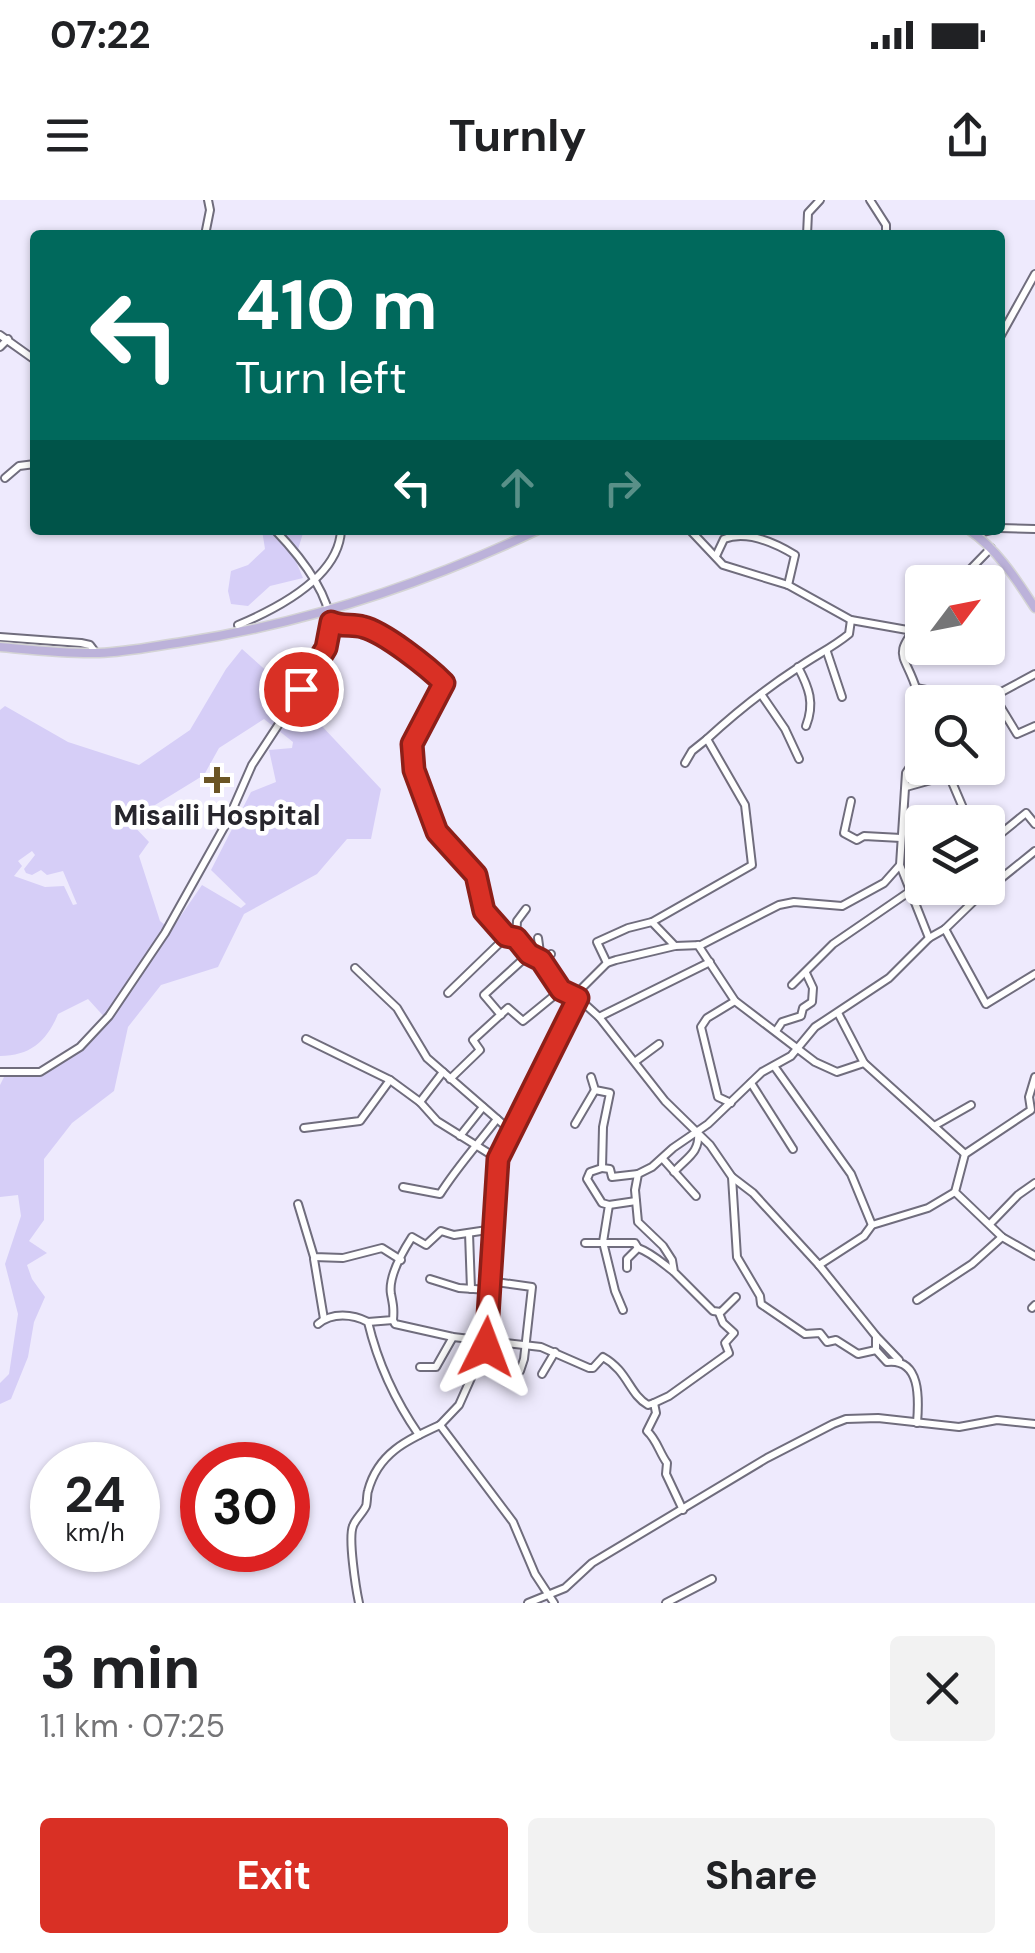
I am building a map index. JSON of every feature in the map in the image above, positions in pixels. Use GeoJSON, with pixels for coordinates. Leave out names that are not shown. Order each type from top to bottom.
{"type":"FeatureCollection","features":[{"type":"Feature","properties":{"kind":"main road"},"geometry":{"type":"LineString","coordinates":[[0,647],[96,653],[231,634],[348,607],[478,559],[528,535]]}},
{"type":"Feature","properties":{"kind":"main road"},"geometry":{"type":"LineString","coordinates":[[976,535],[991,548],[1035,608]]}},
{"type":"Feature","properties":{"kind":"street"},"geometry":{"type":"LineString","coordinates":[[205,230],[208,200]]}},
{"type":"Feature","properties":{"kind":"street"},"geometry":{"type":"LineString","coordinates":[[807,230],[808,213],[820,200]]}},
{"type":"Feature","properties":{"kind":"street"},"geometry":{"type":"LineString","coordinates":[[870,200],[886,230]]}},
{"type":"Feature","properties":{"kind":"street"},"geometry":{"type":"LineString","coordinates":[[1005,327],[1035,274]]}},
{"type":"Feature","properties":{"kind":"street"},"geometry":{"type":"LineString","coordinates":[[0,348],[4,337],[30,356]]}},
{"type":"Feature","properties":{"kind":"street"},"geometry":{"type":"LineString","coordinates":[[5,478],[20,466],[30,465]]}},
{"type":"Feature","properties":{"kind":"street"},"geometry":{"type":"LineString","coordinates":[[1005,528],[1035,529]]}},
{"type":"Feature","properties":{"kind":"street"},"geometry":{"type":"LineString","coordinates":[[0,1072],[40,1072],[80,1047],[109,1016],[165,932],[227,822],[252,765],[319,664],[331,622],[304,561],[279,535]]}},
{"type":"Feature","properties":{"kind":"street"},"geometry":{"type":"LineString","coordinates":[[238,625],[268,612],[314,580],[340,545],[340,535]]}},
{"type":"Feature","properties":{"kind":"street"},"geometry":{"type":"LineString","coordinates":[[695,535],[723,565],[788,585],[852,620],[905,629]]}},
{"type":"Feature","properties":{"kind":"street"},"geometry":{"type":"LineString","coordinates":[[716,556],[724,538],[734,535],[778,544],[795,555],[788,585]]}},
{"type":"Feature","properties":{"kind":"street"},"geometry":{"type":"LineString","coordinates":[[974,565],[991,548]]}},
{"type":"Feature","properties":{"kind":"street"},"geometry":{"type":"LineString","coordinates":[[685,762],[687,756],[761,694],[849,634],[852,620]]}},
{"type":"Feature","properties":{"kind":"street"},"geometry":{"type":"LineString","coordinates":[[331,622],[362,626],[426,665],[444,683],[412,744],[414,770],[437,832],[476,875],[484,911],[506,936],[516,938],[529,954],[541,960]]}},
{"type":"Feature","properties":{"kind":"street"},"geometry":{"type":"LineString","coordinates":[[0,637],[80,643],[90,645],[96,653]]}},
{"type":"Feature","properties":{"kind":"street"},"geometry":{"type":"LineString","coordinates":[[905,643],[904,665],[914,685]]}},
{"type":"Feature","properties":{"kind":"street"},"geometry":{"type":"LineString","coordinates":[[827,652],[842,696]]}},
{"type":"Feature","properties":{"kind":"street"},"geometry":{"type":"LineString","coordinates":[[798,667],[810,691],[812,710],[806,726]]}},
{"type":"Feature","properties":{"kind":"street"},"geometry":{"type":"LineString","coordinates":[[1005,690],[1035,674]]}},
{"type":"Feature","properties":{"kind":"street"},"geometry":{"type":"LineString","coordinates":[[761,694],[800,760]]}},
{"type":"Feature","properties":{"kind":"street"},"geometry":{"type":"LineString","coordinates":[[1005,714],[1018,736],[1035,726]]}},
{"type":"Feature","properties":{"kind":"street"},"geometry":{"type":"LineString","coordinates":[[607,963],[597,942],[652,922],[752,865],[745,805],[708,739]]}},
{"type":"Feature","properties":{"kind":"street"},"geometry":{"type":"LineString","coordinates":[[905,878],[900,864],[900,838],[906,786],[910,785]]}},
{"type":"Feature","properties":{"kind":"street"},"geometry":{"type":"LineString","coordinates":[[851,801],[844,833],[857,840],[864,836],[900,838]]}},
{"type":"Feature","properties":{"kind":"street"},"geometry":{"type":"LineString","coordinates":[[1005,830],[1026,813],[1035,824]]}},
{"type":"Feature","properties":{"kind":"street"},"geometry":{"type":"LineString","coordinates":[[636,1200],[602,1204],[587,1180],[590,1172],[610,1169],[616,1178],[638,1174],[663,1159],[731,1103],[750,1082],[791,1056],[808,1034],[889,978],[929,938],[945,929],[978,896],[1035,851]]}},
{"type":"Feature","properties":{"kind":"street"},"geometry":{"type":"LineString","coordinates":[[358,1603],[353,1526],[366,1506],[379,1464],[389,1452],[440,1425],[459,1404],[488,1340],[498,1159],[582,988],[607,963],[674,946],[698,945],[779,905],[794,902],[842,906],[884,883],[900,864]]}},
{"type":"Feature","properties":{"kind":"street"},"geometry":{"type":"LineString","coordinates":[[792,985],[833,944],[905,893]]}},
{"type":"Feature","properties":{"kind":"street"},"geometry":{"type":"LineString","coordinates":[[915,905],[929,938]]}},
{"type":"Feature","properties":{"kind":"street"},"geometry":{"type":"LineString","coordinates":[[516,938],[517,921],[526,909]]}},
{"type":"Feature","properties":{"kind":"street"},"geometry":{"type":"LineString","coordinates":[[652,922],[674,946]]}},
{"type":"Feature","properties":{"kind":"street"},"geometry":{"type":"LineString","coordinates":[[945,929],[986,1004],[1035,974]]}},
{"type":"Feature","properties":{"kind":"street"},"geometry":{"type":"LineString","coordinates":[[448,993],[506,936]]}},
{"type":"Feature","properties":{"kind":"street"},"geometry":{"type":"LineString","coordinates":[[538,938],[541,960],[561,990],[578,998],[599,1018],[665,1101],[819,1265],[912,1374],[920,1392],[917,1423]]}},
{"type":"Feature","properties":{"kind":"street"},"geometry":{"type":"LineString","coordinates":[[698,945],[734,1001],[814,1062],[837,1072],[864,1063]]}},
{"type":"Feature","properties":{"kind":"street"},"geometry":{"type":"LineString","coordinates":[[501,1014],[484,995],[529,954]]}},
{"type":"Feature","properties":{"kind":"street"},"geometry":{"type":"LineString","coordinates":[[541,960],[551,954]]}},
{"type":"Feature","properties":{"kind":"street"},"geometry":{"type":"LineString","coordinates":[[599,1018],[710,962]]}},
{"type":"Feature","properties":{"kind":"street"},"geometry":{"type":"LineString","coordinates":[[355,968],[397,1008],[426,1058],[511,1131]]}},
{"type":"Feature","properties":{"kind":"street"},"geometry":{"type":"LineString","coordinates":[[776,1031],[782,1022],[801,1016],[803,1008],[812,1002],[806,973]]}},
{"type":"Feature","properties":{"kind":"street"},"geometry":{"type":"LineString","coordinates":[[450,1078],[480,1050],[473,1040],[508,1008],[523,1022],[561,990]]}},
{"type":"Feature","properties":{"kind":"street"},"geometry":{"type":"LineString","coordinates":[[731,1103],[718,1097],[700,1027],[734,1001]]}},
{"type":"Feature","properties":{"kind":"street"},"geometry":{"type":"LineString","coordinates":[[838,1013],[864,1063],[964,1154]]}},
{"type":"Feature","properties":{"kind":"street"},"geometry":{"type":"LineString","coordinates":[[794,1018],[808,1034]]}},
{"type":"Feature","properties":{"kind":"street"},"geometry":{"type":"LineString","coordinates":[[306,1039],[390,1080],[437,1120],[498,1159]]}},
{"type":"Feature","properties":{"kind":"street"},"geometry":{"type":"LineString","coordinates":[[636,1061],[659,1044]]}},
{"type":"Feature","properties":{"kind":"street"},"geometry":{"type":"LineString","coordinates":[[774,1066],[851,1174],[872,1225]]}},
{"type":"Feature","properties":{"kind":"street"},"geometry":{"type":"LineString","coordinates":[[420,1102],[443,1072]]}},
{"type":"Feature","properties":{"kind":"street"},"geometry":{"type":"LineString","coordinates":[[819,1265],[864,1236],[872,1225],[928,1208],[955,1192],[964,1154],[1028,1114],[1035,1077]]}},
{"type":"Feature","properties":{"kind":"street"},"geometry":{"type":"LineString","coordinates":[[591,1078],[596,1090]]}},
{"type":"Feature","properties":{"kind":"street"},"geometry":{"type":"LineString","coordinates":[[304,1128],[360,1120],[390,1080]]}},
{"type":"Feature","properties":{"kind":"street"},"geometry":{"type":"LineString","coordinates":[[750,1082],[794,1148]]}},
{"type":"Feature","properties":{"kind":"street"},"geometry":{"type":"LineString","coordinates":[[575,1124],[596,1090]]}},
{"type":"Feature","properties":{"kind":"street"},"geometry":{"type":"LineString","coordinates":[[596,1090],[610,1093],[603,1126],[602,1168]]}},
{"type":"Feature","properties":{"kind":"street"},"geometry":{"type":"LineString","coordinates":[[934,1126],[971,1104]]}},
{"type":"Feature","properties":{"kind":"street"},"geometry":{"type":"LineString","coordinates":[[460,1136],[484,1107]]}},
{"type":"Feature","properties":{"kind":"street"},"geometry":{"type":"LineString","coordinates":[[403,1187],[440,1194],[497,1119]]}},
{"type":"Feature","properties":{"kind":"street"},"geometry":{"type":"LineString","coordinates":[[674,1172],[694,1154],[698,1132]]}},
{"type":"Feature","properties":{"kind":"street"},"geometry":{"type":"LineString","coordinates":[[663,1159],[696,1196]]}},
{"type":"Feature","properties":{"kind":"street"},"geometry":{"type":"LineString","coordinates":[[638,1174],[638,1222],[663,1246],[674,1272]]}},
{"type":"Feature","properties":{"kind":"street"},"geometry":{"type":"LineString","coordinates":[[732,1176],[737,1258],[761,1304],[804,1334],[820,1332],[827,1342],[836,1340],[858,1354],[876,1350]]}},
{"type":"Feature","properties":{"kind":"street"},"geometry":{"type":"LineString","coordinates":[[990,1224],[1035,1183]]}},
{"type":"Feature","properties":{"kind":"street"},"geometry":{"type":"LineString","coordinates":[[955,1192],[1002,1237],[1035,1255]]}},
{"type":"Feature","properties":{"kind":"street"},"geometry":{"type":"LineString","coordinates":[[298,1204],[314,1258],[321,1322],[356,1316],[368,1322],[393,1320]]}},
{"type":"Feature","properties":{"kind":"street"},"geometry":{"type":"LineString","coordinates":[[609,1205],[603,1242],[624,1310]]}},
{"type":"Feature","properties":{"kind":"street"},"geometry":{"type":"LineString","coordinates":[[494,1228],[454,1235],[441,1231],[426,1245],[412,1238],[391,1293],[395,1324],[453,1337],[526,1345],[592,1368],[603,1357],[620,1368],[640,1400],[648,1405],[669,1396],[728,1353],[725,1343],[734,1334],[719,1313],[701,1303],[652,1254],[635,1243],[585,1243]]}},
{"type":"Feature","properties":{"kind":"street"},"geometry":{"type":"LineString","coordinates":[[469,1233],[471,1289]]}},
{"type":"Feature","properties":{"kind":"street"},"geometry":{"type":"LineString","coordinates":[[917,1300],[972,1264],[1002,1237]]}},
{"type":"Feature","properties":{"kind":"street"},"geometry":{"type":"LineString","coordinates":[[314,1258],[343,1258],[382,1248],[401,1260]]}},
{"type":"Feature","properties":{"kind":"street"},"geometry":{"type":"LineString","coordinates":[[626,1268],[626,1259],[638,1248]]}},
{"type":"Feature","properties":{"kind":"street"},"geometry":{"type":"LineString","coordinates":[[430,1279],[459,1288],[532,1288],[520,1371]]}},
{"type":"Feature","properties":{"kind":"street"},"geometry":{"type":"LineString","coordinates":[[719,1313],[736,1297]]}},
{"type":"Feature","properties":{"kind":"street"},"geometry":{"type":"LineString","coordinates":[[368,1322],[377,1360],[420,1435]]}},
{"type":"Feature","properties":{"kind":"street"},"geometry":{"type":"LineString","coordinates":[[876,1336],[876,1350],[886,1362],[899,1360]]}},
{"type":"Feature","properties":{"kind":"street"},"geometry":{"type":"LineString","coordinates":[[420,1366],[436,1368],[453,1337]]}},
{"type":"Feature","properties":{"kind":"street"},"geometry":{"type":"LineString","coordinates":[[542,1374],[555,1352]]}},
{"type":"Feature","properties":{"kind":"street"},"geometry":{"type":"LineString","coordinates":[[654,1403],[656,1414],[646,1430],[658,1443],[658,1450],[668,1464],[666,1474],[683,1510]]}},
{"type":"Feature","properties":{"kind":"street"},"geometry":{"type":"LineString","coordinates":[[528,1603],[565,1588],[592,1564],[767,1458],[846,1419],[878,1418],[959,1427],[998,1420],[1035,1424]]}},
{"type":"Feature","properties":{"kind":"street"},"geometry":{"type":"LineString","coordinates":[[440,1425],[506,1511],[554,1603]]}},
{"type":"Feature","properties":{"kind":"street"},"geometry":{"type":"LineString","coordinates":[[666,1603],[712,1579]]}},
{"type":"Feature","properties":{"kind":"shaded area"},"geometry":{"type":"Polygon","coordinates":[[[263,535],[302,535],[295,559],[303,578],[270,586],[248,606],[231,604],[231,571],[248,565],[265,549],[263,535]]]}},
{"type":"Feature","properties":{"kind":"shaded area"},"geometry":{"type":"Polygon","coordinates":[[[242,649],[289,691],[381,789],[371,839],[347,839],[317,874],[244,914],[218,967],[161,985],[128,1027],[114,1091],[72,1123],[44,1159],[44,1220],[29,1241],[47,1253],[27,1265],[45,1297],[11,1399],[0,1404],[0,1383],[9,1374],[18,1314],[5,1264],[21,1216],[18,1195],[0,1197],[0,1085],[4,1077],[50,1067],[74,1055],[108,1021],[88,999],[58,1014],[49,1032],[29,1050],[0,1056],[0,710],[5,706],[68,742],[139,765],[190,730],[242,649]],[[264,719],[219,748],[204,775],[129,821],[149,842],[139,856],[160,921],[171,930],[202,885],[241,908],[246,904],[211,870],[251,792],[276,782],[269,750],[292,748],[293,742],[264,719]],[[32,851],[18,861],[22,866],[14,876],[45,887],[64,886],[73,905],[77,904],[63,871],[47,875],[41,870],[32,875],[26,873],[24,869],[35,855],[32,851]]]}},
{"type":"Feature","properties":{"kind":"place","name":"Misaili Hospital"},"geometry":{"type":"Point","coordinates":[217,780]}},
{"type":"Feature","properties":{"kind":"route"},"geometry":{"type":"LineString","coordinates":[[301,689],[319,664],[331,622],[362,626],[426,665],[444,683],[412,744],[414,770],[437,832],[476,875],[483,892],[484,911],[506,936],[516,938],[529,954],[541,960],[561,990],[578,998],[498,1159],[486,1347]]}}]}
